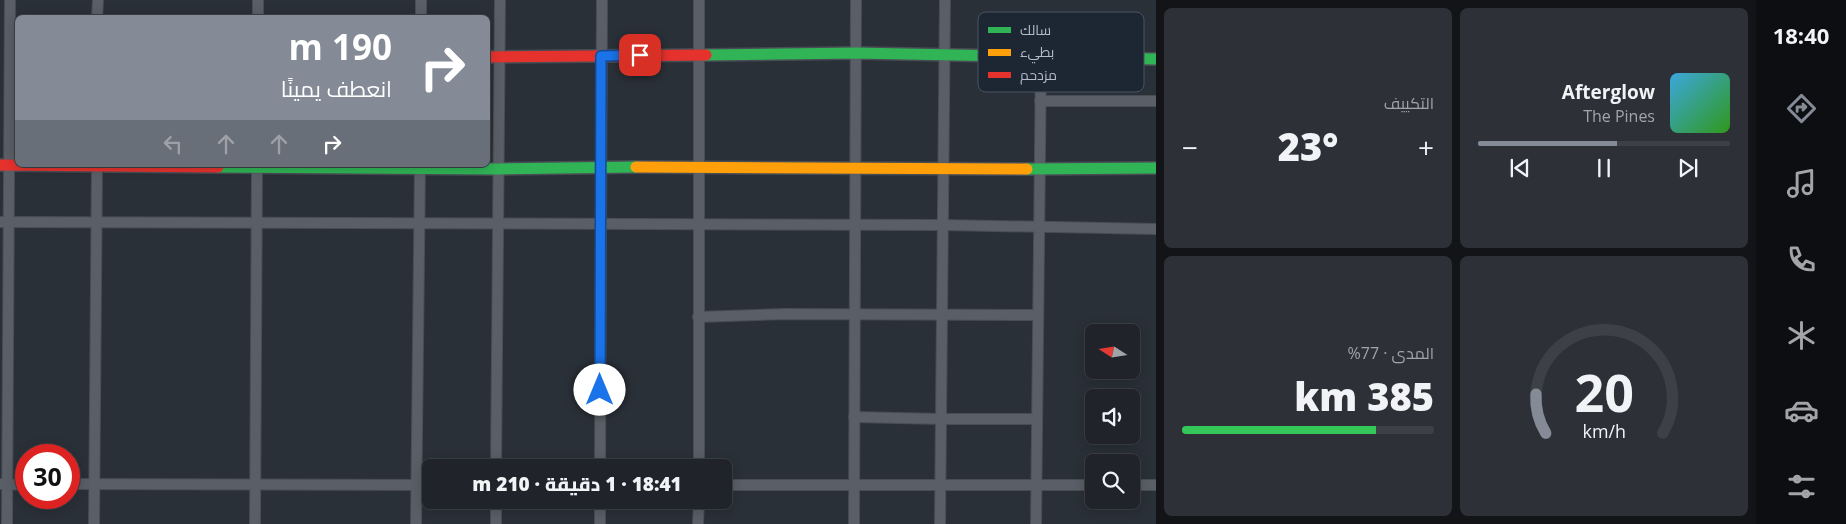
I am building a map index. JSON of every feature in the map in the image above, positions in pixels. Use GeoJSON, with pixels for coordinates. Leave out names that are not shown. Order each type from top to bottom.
{"type":"FeatureCollection","features":[{"type":"Feature","properties":{"kind":"street"},"geometry":{"type":"LineString","coordinates":[[7,524],[3,484],[4,165],[10,0]]}},
{"type":"Feature","properties":{"kind":"street"},"geometry":{"type":"LineString","coordinates":[[98,0],[98,15]]}},
{"type":"Feature","properties":{"kind":"street"},"geometry":{"type":"LineString","coordinates":[[258,0],[258,15]]}},
{"type":"Feature","properties":{"kind":"street"},"geometry":{"type":"LineString","coordinates":[[421,0],[421,15]]}},
{"type":"Feature","properties":{"kind":"street"},"geometry":{"type":"LineString","coordinates":[[496,459],[499,222],[493,57],[500,0]]}},
{"type":"Feature","properties":{"kind":"street"},"geometry":{"type":"LineString","coordinates":[[600,459],[602,0]]}},
{"type":"Feature","properties":{"kind":"street"},"geometry":{"type":"LineString","coordinates":[[699,459],[698,168],[700,0]]}},
{"type":"Feature","properties":{"kind":"street"},"geometry":{"type":"LineString","coordinates":[[854,524],[856,0]]}},
{"type":"Feature","properties":{"kind":"street"},"geometry":{"type":"LineString","coordinates":[[940,524],[945,0]]}},
{"type":"Feature","properties":{"kind":"street"},"geometry":{"type":"LineString","coordinates":[[493,57],[856,53],[978,55]]}},
{"type":"Feature","properties":{"kind":"street"},"geometry":{"type":"LineString","coordinates":[[1036,524],[1040,92]]}},
{"type":"Feature","properties":{"kind":"street"},"geometry":{"type":"LineString","coordinates":[[1040,101],[1156,101]]}},
{"type":"Feature","properties":{"kind":"street"},"geometry":{"type":"LineString","coordinates":[[94,524],[97,167]]}},
{"type":"Feature","properties":{"kind":"street"},"geometry":{"type":"LineString","coordinates":[[255,524],[258,167],[498,169],[602,167],[855,169],[1156,168]]}},
{"type":"Feature","properties":{"kind":"street"},"geometry":{"type":"LineString","coordinates":[[416,524],[420,167]]}},
{"type":"Feature","properties":{"kind":"street"},"geometry":{"type":"LineString","coordinates":[[4,222],[943,224],[1156,229]]}},
{"type":"Feature","properties":{"kind":"street"},"geometry":{"type":"LineString","coordinates":[[698,317],[785,314],[1038,315]]}},
{"type":"Feature","properties":{"kind":"street"},"geometry":{"type":"LineString","coordinates":[[854,417],[1037,419]]}},
{"type":"Feature","properties":{"kind":"street"},"geometry":{"type":"LineString","coordinates":[[80,484],[255,486],[422,484]]}},
{"type":"Feature","properties":{"kind":"street"},"geometry":{"type":"LineString","coordinates":[[732,485],[1085,485]]}},
{"type":"Feature","properties":{"kind":"street"},"geometry":{"type":"LineString","coordinates":[[1140,485],[1156,485]]}},
{"type":"Feature","properties":{"kind":"street"},"geometry":{"type":"LineString","coordinates":[[496,509],[496,524]]}},
{"type":"Feature","properties":{"kind":"street"},"geometry":{"type":"LineString","coordinates":[[600,509],[600,524]]}},
{"type":"Feature","properties":{"kind":"street"},"geometry":{"type":"LineString","coordinates":[[698,524],[699,509]]}},
{"type":"Feature","properties":{"kind":"traffic: fast"},"geometry":{"type":"LineString","coordinates":[[706,55],[856,53],[978,55]]}},
{"type":"Feature","properties":{"kind":"traffic: fast"},"geometry":{"type":"LineString","coordinates":[[1144,59],[1156,59]]}},
{"type":"Feature","properties":{"kind":"traffic: fast"},"geometry":{"type":"LineString","coordinates":[[218,167],[498,169],[636,167]]}},
{"type":"Feature","properties":{"kind":"traffic: fast"},"geometry":{"type":"LineString","coordinates":[[1027,169],[1156,168]]}},
{"type":"Feature","properties":{"kind":"traffic: slow"},"geometry":{"type":"LineString","coordinates":[[636,167],[1027,169]]}},
{"type":"Feature","properties":{"kind":"traffic: jam"},"geometry":{"type":"LineString","coordinates":[[490,57],[706,55]]}},
{"type":"Feature","properties":{"kind":"traffic: jam"},"geometry":{"type":"LineString","coordinates":[[0,165],[15,165]]}},
{"type":"Feature","properties":{"kind":"route"},"geometry":{"type":"LineString","coordinates":[[600,390],[601,56],[640,55]]}}]}
